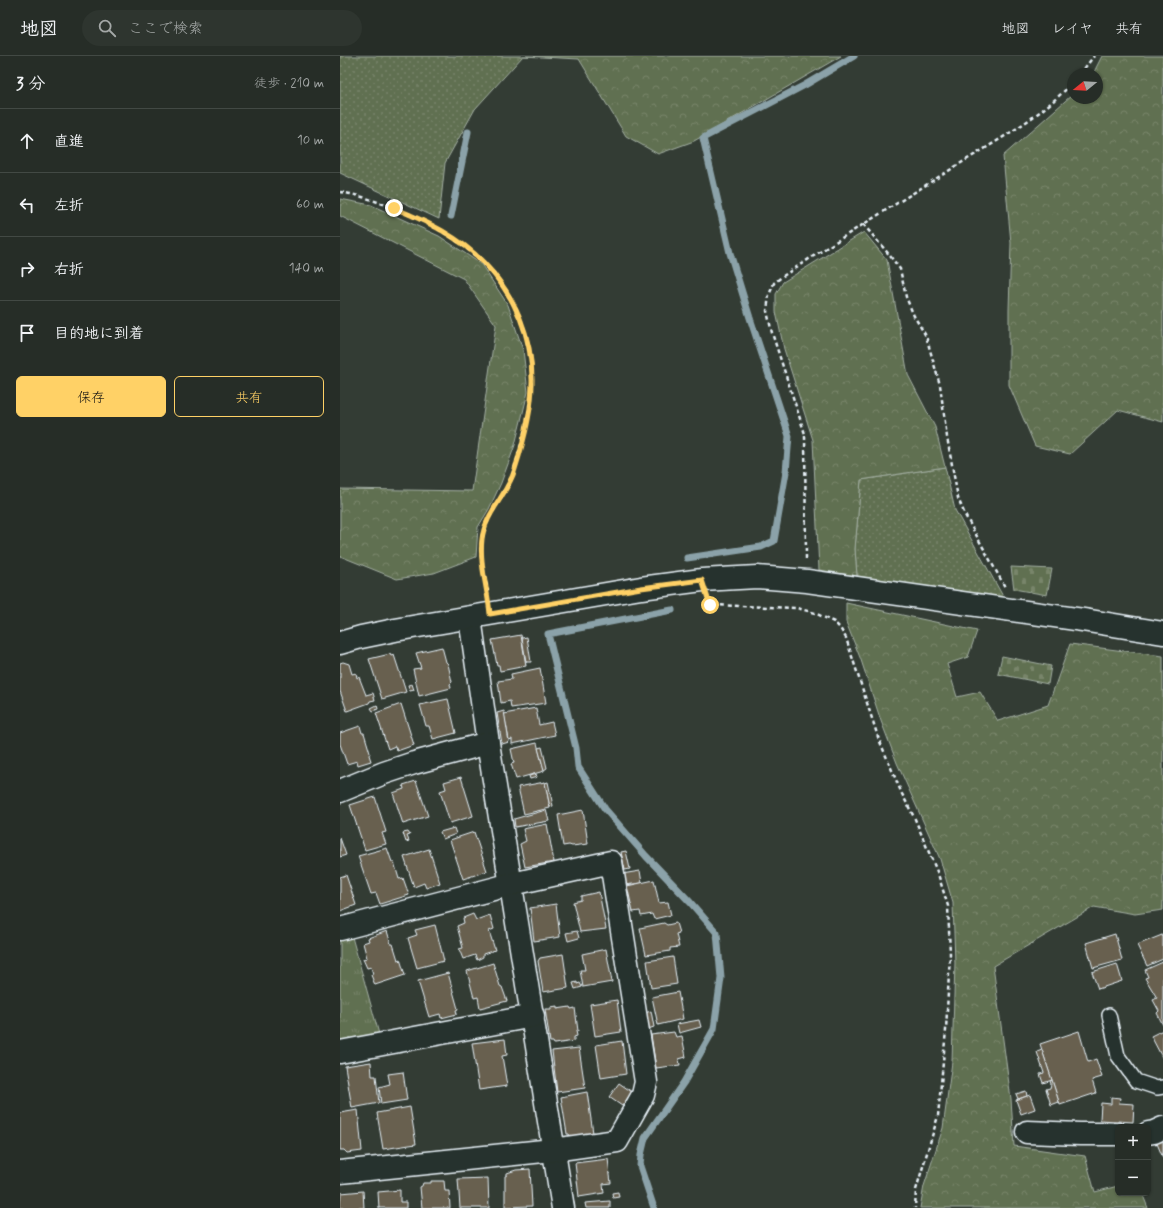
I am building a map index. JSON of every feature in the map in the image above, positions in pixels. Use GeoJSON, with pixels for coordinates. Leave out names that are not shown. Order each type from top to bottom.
{"type":"FeatureCollection","features":[{"type":"Feature","properties":{"kind":"street"},"geometry":{"type":"LineString","coordinates":[[340,643],[395,630],[641,588],[702,580],[757,577],[807,581],[1163,633]]}},
{"type":"Feature","properties":{"kind":"street"},"geometry":{"type":"LineString","coordinates":[[480,616],[488,743],[512,884],[563,1208]]}},
{"type":"Feature","properties":{"kind":"street"},"geometry":{"type":"LineString","coordinates":[[340,791],[414,763],[488,743]]}},
{"type":"Feature","properties":{"kind":"street"},"geometry":{"type":"LineString","coordinates":[[340,929],[512,884],[611,862],[646,1082],[643,1095],[617,1141],[553,1150],[340,1172]]}},
{"type":"Feature","properties":{"kind":"street"},"geometry":{"type":"LineString","coordinates":[[340,1052],[533,1016]]}},
{"type":"Feature","properties":{"kind":"street"},"geometry":{"type":"LineString","coordinates":[[1151,1132],[1163,1128]]}},
{"type":"Feature","properties":{"kind":"street"},"geometry":{"type":"LineString","coordinates":[[1027,1132],[1115,1134]]}},
{"type":"Feature","properties":{"kind":"lane"},"geometry":{"type":"LineString","coordinates":[[1109,1015],[1118,1056],[1136,1081],[1157,1088],[1163,1087]]}},
{"type":"Feature","properties":{"kind":"path"},"geometry":{"type":"LineString","coordinates":[[1085,68],[1094,56]]}},
{"type":"Feature","properties":{"kind":"path"},"geometry":{"type":"LineString","coordinates":[[807,581],[805,434],[770,326],[767,311],[769,295],[774,284],[783,276],[863,224],[1011,132],[1062,94],[1067,89]]}},
{"type":"Feature","properties":{"kind":"path"},"geometry":{"type":"LineString","coordinates":[[340,192],[365,198],[414,216],[463,244],[483,262],[498,279],[520,316],[526,335],[532,364],[530,408],[515,470],[508,486],[488,519],[482,538],[483,567],[480,616]]}},
{"type":"Feature","properties":{"kind":"path"},"geometry":{"type":"LineString","coordinates":[[863,224],[900,269],[906,297],[914,316],[926,336],[940,385],[947,437],[958,498],[1009,593],[1016,611]]}},
{"type":"Feature","properties":{"kind":"path"},"geometry":{"type":"LineString","coordinates":[[702,580],[710,605],[798,608],[815,613],[834,622],[840,628],[846,638],[856,666],[878,737],[938,874],[948,906],[950,954],[946,1030],[938,1116],[916,1190],[914,1208]]}},
{"type":"Feature","properties":{"kind":"green space"},"geometry":{"type":"Polygon","coordinates":[[[340,56],[523,56],[475,109],[445,163],[439,219],[340,173],[340,56]]]}},
{"type":"Feature","properties":{"kind":"green space"},"geometry":{"type":"Polygon","coordinates":[[[523,56],[841,56],[694,141],[658,154],[626,136],[579,59],[523,56]]]}},
{"type":"Feature","properties":{"kind":"green space"},"geometry":{"type":"Polygon","coordinates":[[[1102,56],[1163,56],[1163,422],[1118,410],[1070,454],[1035,446],[1009,385],[1011,243],[1003,156],[1067,99],[1067,104],[1103,104],[1103,68],[1096,68],[1102,56]]]}},
{"type":"Feature","properties":{"kind":"green space"},"geometry":{"type":"Polygon","coordinates":[[[340,199],[371,205],[439,236],[481,264],[508,305],[523,350],[528,392],[515,445],[501,483],[489,509],[478,527],[476,557],[434,573],[397,579],[340,556],[340,489],[472,491],[496,325],[464,279],[340,216],[340,199]]]}},
{"type":"Feature","properties":{"kind":"green space"},"geometry":{"type":"Polygon","coordinates":[[[864,232],[887,260],[908,375],[935,427],[945,467],[861,480],[855,549],[857,576],[819,570],[813,440],[784,349],[776,312],[776,294],[783,282],[864,232]]]}},
{"type":"Feature","properties":{"kind":"green space"},"geometry":{"type":"Polygon","coordinates":[[[945,467],[955,510],[1005,600],[857,576],[855,549],[861,480],[945,467]]]}},
{"type":"Feature","properties":{"kind":"green space"},"geometry":{"type":"Polygon","coordinates":[[[1011,567],[1052,569],[1047,595],[1014,589],[1011,567]]]}},
{"type":"Feature","properties":{"kind":"green space"},"geometry":{"type":"Polygon","coordinates":[[[846,603],[977,631],[968,657],[947,664],[957,697],[980,692],[998,721],[1048,705],[1070,644],[1163,656],[1163,910],[1135,914],[1094,907],[993,966],[1011,1099],[1014,1146],[1085,1156],[1095,1192],[1115,1187],[1115,1196],[1143,1196],[1148,1208],[920,1208],[924,1186],[943,1128],[952,1062],[955,963],[953,903],[940,859],[897,763],[846,622],[846,603]]]}},
{"type":"Feature","properties":{"kind":"green space"},"geometry":{"type":"Polygon","coordinates":[[[1002,656],[1051,666],[1048,684],[998,674],[1002,656]]]}},
{"type":"Feature","properties":{"kind":"green space"},"geometry":{"type":"Polygon","coordinates":[[[352,937],[379,1034],[340,1042],[340,940],[352,937]]]}},
{"type":"Feature","properties":{"kind":"building"},"geometry":{"type":"Polygon","coordinates":[[[521,635],[526,666],[500,671],[499,665],[497,665],[492,640],[521,635]]]}},
{"type":"Feature","properties":{"kind":"building"},"geometry":{"type":"Polygon","coordinates":[[[527,637],[531,662],[526,662],[522,638],[527,637]]]}},
{"type":"Feature","properties":{"kind":"building"},"geometry":{"type":"Polygon","coordinates":[[[442,647],[452,682],[450,684],[451,688],[419,696],[413,669],[421,668],[416,653],[442,647]]]}},
{"type":"Feature","properties":{"kind":"building"},"geometry":{"type":"Polygon","coordinates":[[[390,654],[391,656],[394,655],[406,692],[382,699],[369,659],[390,654]]]}},
{"type":"Feature","properties":{"kind":"building"},"geometry":{"type":"Polygon","coordinates":[[[343,662],[349,664],[352,674],[356,673],[357,678],[359,677],[366,695],[373,693],[375,700],[347,711],[340,691],[340,663],[343,662]]]}},
{"type":"Feature","properties":{"kind":"building"},"geometry":{"type":"Polygon","coordinates":[[[540,668],[546,703],[511,708],[510,701],[501,703],[498,681],[512,679],[511,674],[540,668]]]}},
{"type":"Feature","properties":{"kind":"building"},"geometry":{"type":"Polygon","coordinates":[[[412,684],[414,690],[410,691],[408,685],[412,684]]]}},
{"type":"Feature","properties":{"kind":"building"},"geometry":{"type":"Polygon","coordinates":[[[448,699],[456,733],[433,739],[429,726],[426,726],[420,705],[448,699]]]}},
{"type":"Feature","properties":{"kind":"building"},"geometry":{"type":"Polygon","coordinates":[[[401,704],[414,745],[397,751],[395,746],[388,749],[376,713],[401,704]]]}},
{"type":"Feature","properties":{"kind":"building"},"geometry":{"type":"Polygon","coordinates":[[[377,705],[378,709],[373,711],[371,708],[377,705]]]}},
{"type":"Feature","properties":{"kind":"building"},"geometry":{"type":"Polygon","coordinates":[[[536,708],[539,725],[552,722],[555,735],[512,744],[512,739],[509,740],[504,714],[536,708]]]}},
{"type":"Feature","properties":{"kind":"building"},"geometry":{"type":"Polygon","coordinates":[[[504,711],[509,742],[502,744],[497,713],[504,711]]]}},
{"type":"Feature","properties":{"kind":"building"},"geometry":{"type":"Polygon","coordinates":[[[360,726],[362,733],[364,733],[371,761],[358,765],[357,761],[347,764],[340,744],[340,733],[360,726]]]}},
{"type":"Feature","properties":{"kind":"building"},"geometry":{"type":"Polygon","coordinates":[[[537,743],[544,771],[516,779],[511,764],[514,763],[511,749],[537,743]]]}},
{"type":"Feature","properties":{"kind":"building"},"geometry":{"type":"Polygon","coordinates":[[[542,747],[547,768],[544,770],[538,748],[542,747]]]}},
{"type":"Feature","properties":{"kind":"building"},"geometry":{"type":"Polygon","coordinates":[[[536,774],[537,777],[530,779],[529,776],[536,774]]]}},
{"type":"Feature","properties":{"kind":"building"},"geometry":{"type":"Polygon","coordinates":[[[461,777],[473,816],[450,823],[440,791],[446,789],[444,782],[461,777]]]}},
{"type":"Feature","properties":{"kind":"building"},"geometry":{"type":"Polygon","coordinates":[[[416,781],[428,816],[403,824],[393,793],[404,789],[403,785],[416,781]]]}},
{"type":"Feature","properties":{"kind":"building"},"geometry":{"type":"Polygon","coordinates":[[[545,782],[550,808],[524,814],[518,787],[545,782]]]}},
{"type":"Feature","properties":{"kind":"building"},"geometry":{"type":"Polygon","coordinates":[[[548,782],[553,806],[550,807],[545,783],[548,782]]]}},
{"type":"Feature","properties":{"kind":"building"},"geometry":{"type":"Polygon","coordinates":[[[375,797],[386,832],[382,833],[386,844],[365,850],[350,805],[375,797]]]}},
{"type":"Feature","properties":{"kind":"building"},"geometry":{"type":"Polygon","coordinates":[[[546,810],[549,821],[515,827],[514,819],[546,810]]]}},
{"type":"Feature","properties":{"kind":"building"},"geometry":{"type":"Polygon","coordinates":[[[583,810],[588,844],[563,846],[558,815],[583,810]]]}},
{"type":"Feature","properties":{"kind":"building"},"geometry":{"type":"Polygon","coordinates":[[[547,824],[554,862],[525,867],[520,844],[526,841],[523,829],[547,824]]]}},
{"type":"Feature","properties":{"kind":"building"},"geometry":{"type":"Polygon","coordinates":[[[454,828],[456,834],[443,839],[440,832],[454,828]]]}},
{"type":"Feature","properties":{"kind":"building"},"geometry":{"type":"Polygon","coordinates":[[[408,832],[410,835],[407,836],[409,841],[406,842],[403,833],[408,832]]]}},
{"type":"Feature","properties":{"kind":"building"},"geometry":{"type":"Polygon","coordinates":[[[474,832],[487,871],[463,879],[450,840],[474,832]]]}},
{"type":"Feature","properties":{"kind":"building"},"geometry":{"type":"Polygon","coordinates":[[[340,838],[346,855],[340,857],[340,838]]]}},
{"type":"Feature","properties":{"kind":"building"},"geometry":{"type":"Polygon","coordinates":[[[387,848],[392,862],[394,862],[399,879],[403,878],[409,895],[380,904],[376,893],[371,894],[358,856],[387,848]]]}},
{"type":"Feature","properties":{"kind":"building"},"geometry":{"type":"Polygon","coordinates":[[[429,849],[440,883],[426,888],[424,883],[414,887],[404,857],[429,849]]]}},
{"type":"Feature","properties":{"kind":"building"},"geometry":{"type":"Polygon","coordinates":[[[626,851],[630,869],[625,870],[621,852],[626,851]]]}},
{"type":"Feature","properties":{"kind":"building"},"geometry":{"type":"Polygon","coordinates":[[[640,871],[642,883],[624,885],[622,874],[640,871]]]}},
{"type":"Feature","properties":{"kind":"building"},"geometry":{"type":"Polygon","coordinates":[[[346,875],[356,905],[340,911],[340,877],[346,875]]]}},
{"type":"Feature","properties":{"kind":"building"},"geometry":{"type":"Polygon","coordinates":[[[654,880],[659,903],[668,902],[671,915],[654,919],[652,914],[641,916],[640,911],[633,912],[627,886],[654,880]]]}},
{"type":"Feature","properties":{"kind":"building"},"geometry":{"type":"Polygon","coordinates":[[[599,892],[606,929],[580,932],[573,902],[581,900],[581,896],[599,892]]]}},
{"type":"Feature","properties":{"kind":"building"},"geometry":{"type":"Polygon","coordinates":[[[556,904],[560,937],[534,941],[530,908],[556,904]]]}},
{"type":"Feature","properties":{"kind":"building"},"geometry":{"type":"Polygon","coordinates":[[[473,914],[476,920],[490,915],[494,929],[489,931],[495,950],[483,954],[483,957],[477,960],[475,955],[463,959],[459,949],[463,948],[457,926],[464,923],[463,918],[473,914]]]}},
{"type":"Feature","properties":{"kind":"building"},"geometry":{"type":"Polygon","coordinates":[[[664,923],[667,925],[676,923],[679,933],[676,934],[679,947],[670,948],[670,951],[646,955],[640,928],[664,923]]]}},
{"type":"Feature","properties":{"kind":"building"},"geometry":{"type":"Polygon","coordinates":[[[435,925],[444,961],[417,968],[408,938],[417,935],[415,930],[435,925]]]}},
{"type":"Feature","properties":{"kind":"building"},"geometry":{"type":"Polygon","coordinates":[[[387,931],[398,960],[400,959],[405,975],[375,985],[371,975],[373,974],[371,967],[367,968],[363,959],[367,958],[363,943],[369,941],[368,938],[387,931]]]}},
{"type":"Feature","properties":{"kind":"building"},"geometry":{"type":"Polygon","coordinates":[[[577,931],[579,938],[568,941],[566,933],[577,931]]]}},
{"type":"Feature","properties":{"kind":"building"},"geometry":{"type":"Polygon","coordinates":[[[1115,934],[1122,960],[1093,968],[1086,943],[1115,934]]]}},
{"type":"Feature","properties":{"kind":"building"},"geometry":{"type":"Polygon","coordinates":[[[1162,935],[1163,959],[1147,966],[1137,945],[1162,935]]]}},
{"type":"Feature","properties":{"kind":"building"},"geometry":{"type":"Polygon","coordinates":[[[606,949],[612,982],[583,987],[580,970],[585,970],[582,954],[606,949]]]}},
{"type":"Feature","properties":{"kind":"building"},"geometry":{"type":"Polygon","coordinates":[[[563,954],[568,988],[543,992],[538,961],[540,958],[563,954]]]}},
{"type":"Feature","properties":{"kind":"building"},"geometry":{"type":"Polygon","coordinates":[[[673,957],[677,984],[651,988],[647,961],[673,957]]]}},
{"type":"Feature","properties":{"kind":"building"},"geometry":{"type":"Polygon","coordinates":[[[1163,962],[1163,1025],[1157,1013],[1159,1011],[1153,1000],[1157,998],[1145,978],[1148,977],[1145,970],[1163,962]]]}},
{"type":"Feature","properties":{"kind":"building"},"geometry":{"type":"Polygon","coordinates":[[[493,963],[500,986],[502,987],[507,1001],[480,1008],[478,997],[474,998],[467,971],[493,963]]]}},
{"type":"Feature","properties":{"kind":"building"},"geometry":{"type":"Polygon","coordinates":[[[1117,964],[1122,981],[1098,989],[1092,972],[1117,964]]]}},
{"type":"Feature","properties":{"kind":"building"},"geometry":{"type":"Polygon","coordinates":[[[448,973],[458,1009],[456,1010],[457,1014],[441,1018],[440,1014],[429,1017],[418,981],[448,973]]]}},
{"type":"Feature","properties":{"kind":"building"},"geometry":{"type":"Polygon","coordinates":[[[577,982],[577,984],[580,983],[582,987],[575,989],[573,983],[577,982]]]}},
{"type":"Feature","properties":{"kind":"building"},"geometry":{"type":"Polygon","coordinates":[[[678,992],[683,1019],[658,1025],[652,997],[678,992]]]}},
{"type":"Feature","properties":{"kind":"building"},"geometry":{"type":"Polygon","coordinates":[[[617,1000],[621,1032],[595,1036],[590,1004],[617,1000]]]}},
{"type":"Feature","properties":{"kind":"building"},"geometry":{"type":"Polygon","coordinates":[[[557,1006],[557,1009],[570,1007],[571,1009],[575,1008],[578,1031],[576,1031],[577,1036],[574,1037],[574,1041],[554,1044],[553,1042],[550,1042],[545,1009],[551,1009],[551,1007],[557,1006]]]}},
{"type":"Feature","properties":{"kind":"building"},"geometry":{"type":"Polygon","coordinates":[[[651,1011],[654,1027],[648,1029],[645,1013],[651,1011]]]}},
{"type":"Feature","properties":{"kind":"building"},"geometry":{"type":"Polygon","coordinates":[[[699,1020],[701,1027],[679,1033],[677,1024],[699,1020]]]}},
{"type":"Feature","properties":{"kind":"building"},"geometry":{"type":"Polygon","coordinates":[[[1163,1030],[1163,1059],[1151,1036],[1163,1030]]]}},
{"type":"Feature","properties":{"kind":"building"},"geometry":{"type":"Polygon","coordinates":[[[1079,1031],[1088,1062],[1096,1059],[1102,1077],[1092,1080],[1096,1093],[1060,1105],[1040,1044],[1079,1031]]]}},
{"type":"Feature","properties":{"kind":"building"},"geometry":{"type":"Polygon","coordinates":[[[674,1032],[676,1037],[682,1036],[686,1057],[679,1059],[680,1065],[656,1068],[651,1035],[674,1032]]]}},
{"type":"Feature","properties":{"kind":"building"},"geometry":{"type":"Polygon","coordinates":[[[505,1039],[507,1055],[502,1056],[507,1086],[479,1090],[472,1043],[505,1039]]]}},
{"type":"Feature","properties":{"kind":"building"},"geometry":{"type":"Polygon","coordinates":[[[622,1041],[626,1074],[601,1078],[596,1045],[622,1041]]]}},
{"type":"Feature","properties":{"kind":"building"},"geometry":{"type":"Polygon","coordinates":[[[579,1048],[585,1088],[557,1092],[552,1051],[579,1048]]]}},
{"type":"Feature","properties":{"kind":"building"},"geometry":{"type":"Polygon","coordinates":[[[1042,1050],[1052,1080],[1043,1083],[1040,1074],[1044,1073],[1037,1052],[1042,1050]]]}},
{"type":"Feature","properties":{"kind":"building"},"geometry":{"type":"Polygon","coordinates":[[[371,1062],[372,1076],[376,1076],[379,1103],[352,1108],[345,1066],[371,1062]]]}},
{"type":"Feature","properties":{"kind":"building"},"geometry":{"type":"Polygon","coordinates":[[[403,1072],[407,1100],[381,1104],[379,1087],[390,1084],[388,1074],[403,1072]]]}},
{"type":"Feature","properties":{"kind":"building"},"geometry":{"type":"Polygon","coordinates":[[[1052,1080],[1059,1102],[1051,1105],[1046,1089],[1050,1088],[1050,1081],[1052,1080]]]}},
{"type":"Feature","properties":{"kind":"building"},"geometry":{"type":"Polygon","coordinates":[[[619,1083],[632,1092],[622,1106],[609,1097],[619,1083]]]}},
{"type":"Feature","properties":{"kind":"building"},"geometry":{"type":"Polygon","coordinates":[[[1026,1091],[1027,1096],[1018,1099],[1016,1094],[1026,1091]]]}},
{"type":"Feature","properties":{"kind":"building"},"geometry":{"type":"Polygon","coordinates":[[[587,1092],[593,1133],[570,1136],[567,1134],[561,1097],[587,1092]]]}},
{"type":"Feature","properties":{"kind":"building"},"geometry":{"type":"Polygon","coordinates":[[[1030,1095],[1035,1109],[1021,1114],[1016,1100],[1030,1095]]]}},
{"type":"Feature","properties":{"kind":"building"},"geometry":{"type":"Polygon","coordinates":[[[1111,1097],[1120,1098],[1119,1103],[1134,1104],[1133,1122],[1100,1120],[1101,1103],[1111,1104],[1111,1097]]]}},
{"type":"Feature","properties":{"kind":"building"},"geometry":{"type":"Polygon","coordinates":[[[410,1107],[416,1144],[383,1149],[377,1113],[410,1107]]]}},
{"type":"Feature","properties":{"kind":"building"},"geometry":{"type":"Polygon","coordinates":[[[358,1110],[362,1151],[347,1153],[344,1150],[340,1150],[340,1113],[358,1110]]]}},
{"type":"Feature","properties":{"kind":"building"},"geometry":{"type":"Polygon","coordinates":[[[1163,1139],[1163,1158],[1156,1141],[1163,1139]]]}},
{"type":"Feature","properties":{"kind":"building"},"geometry":{"type":"Polygon","coordinates":[[[608,1159],[611,1183],[603,1184],[604,1193],[579,1197],[575,1163],[608,1159]]]}},
{"type":"Feature","properties":{"kind":"building"},"geometry":{"type":"Polygon","coordinates":[[[530,1169],[532,1206],[505,1207],[505,1176],[507,1173],[516,1170],[530,1169]]]}},
{"type":"Feature","properties":{"kind":"building"},"geometry":{"type":"Polygon","coordinates":[[[488,1178],[489,1208],[460,1208],[458,1179],[488,1178]]]}},
{"type":"Feature","properties":{"kind":"building"},"geometry":{"type":"Polygon","coordinates":[[[431,1181],[444,1181],[445,1191],[449,1191],[450,1208],[422,1208],[420,1187],[423,1183],[431,1183],[431,1181]]]}},
{"type":"Feature","properties":{"kind":"building"},"geometry":{"type":"Polygon","coordinates":[[[400,1190],[400,1202],[406,1202],[406,1208],[379,1208],[378,1192],[400,1190]]]}},
{"type":"Feature","properties":{"kind":"building"},"geometry":{"type":"Polygon","coordinates":[[[363,1191],[364,1208],[340,1208],[341,1193],[363,1191]]]}},
{"type":"Feature","properties":{"kind":"building"},"geometry":{"type":"Polygon","coordinates":[[[618,1192],[619,1197],[613,1198],[612,1193],[618,1192]]]}},
{"type":"Feature","properties":{"kind":"building"},"geometry":{"type":"Polygon","coordinates":[[[610,1201],[610,1208],[586,1208],[585,1203],[610,1201]]]}},
{"type":"Feature","properties":{"kind":"waterway"},"geometry":{"type":"LineString","coordinates":[[687,558],[761,547],[774,541],[786,472],[789,436],[730,253],[703,138],[805,85],[854,56]]}},
{"type":"Feature","properties":{"kind":"waterway"},"geometry":{"type":"LineString","coordinates":[[451,216],[468,132]]}},
{"type":"Feature","properties":{"kind":"waterway"},"geometry":{"type":"LineString","coordinates":[[654,1208],[640,1166],[641,1155],[645,1138],[684,1082],[714,1029],[721,978],[717,933],[605,809],[578,767],[576,748],[548,634],[672,610]]}},
{"type":"Feature","properties":{"kind":"route"},"geometry":{"type":"LineString","coordinates":[[394,208],[414,216],[442,231],[463,244],[483,262],[498,279],[511,299],[520,316],[526,335],[532,364],[530,408],[515,470],[508,486],[488,519],[482,538],[483,567],[490,614],[641,588],[702,580],[710,605]]}}]}
